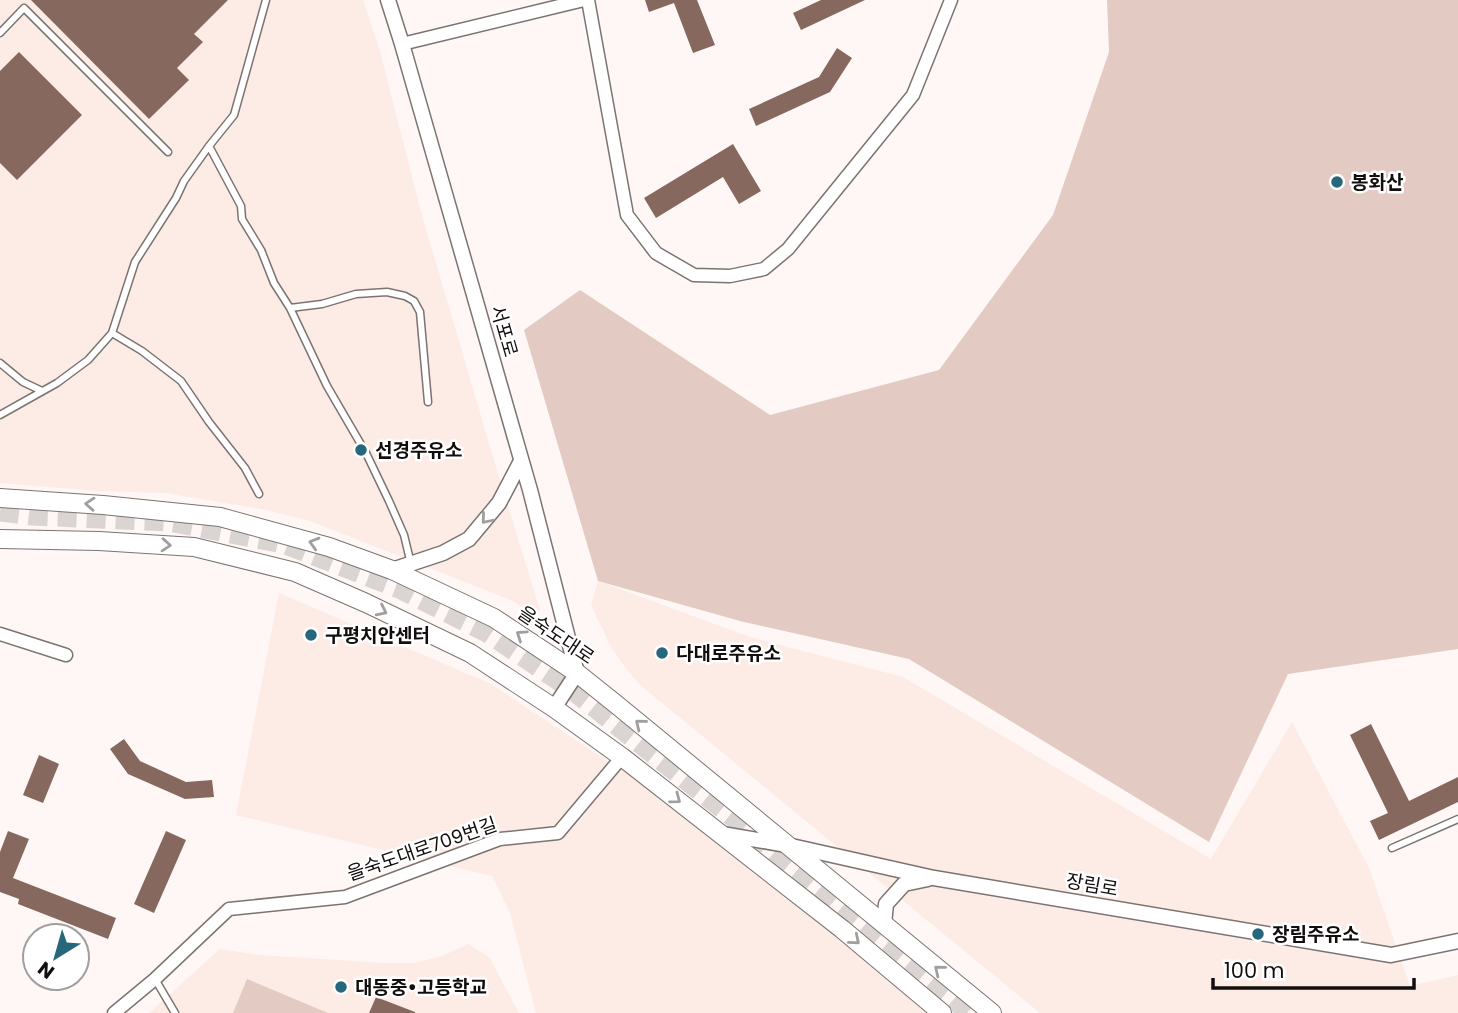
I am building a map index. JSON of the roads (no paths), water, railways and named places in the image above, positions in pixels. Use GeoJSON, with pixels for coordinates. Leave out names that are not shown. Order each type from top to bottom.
{"type":"FeatureCollection","features":[{"type":"Feature","properties":{"kind":"main road","name":"을숙도대로"},"geometry":{"type":"LineString","coordinates":[[0,498],[220,517],[329,547],[392,570],[494,618],[577,673],[992,1013]]}},
{"type":"Feature","properties":{"kind":"main road"},"geometry":{"type":"LineString","coordinates":[[0,540],[99,541],[194,547],[295,572],[470,653],[622,757],[842,929],[943,1013]]}},
{"type":"Feature","properties":{"kind":"street","name":"서포로"},"geometry":{"type":"LineString","coordinates":[[388,0],[521,461],[577,673]]}},
{"type":"Feature","properties":{"kind":"street"},"geometry":{"type":"LineString","coordinates":[[402,44],[586,0],[627,215],[656,253],[694,275],[730,276],[764,269],[788,249],[904,105],[912,95],[951,0]]}},
{"type":"Feature","properties":{"kind":"street"},"geometry":{"type":"LineString","coordinates":[[392,570],[443,553],[469,539],[499,503],[521,461]]}},
{"type":"Feature","properties":{"kind":"street"},"geometry":{"type":"LineString","coordinates":[[0,634],[66,655]]}},
{"type":"Feature","properties":{"kind":"street"},"geometry":{"type":"LineString","coordinates":[[554,708],[577,673]]}},
{"type":"Feature","properties":{"kind":"street","name":"을숙도대로709번길"},"geometry":{"type":"LineString","coordinates":[[114,1013],[155,979],[229,909],[345,897],[500,839],[558,833],[622,757]]}},
{"type":"Feature","properties":{"kind":"street","name":"장림로"},"geometry":{"type":"LineString","coordinates":[[722,834],[787,845],[934,878],[1391,955],[1458,941]]}},
{"type":"Feature","properties":{"kind":"street"},"geometry":{"type":"LineString","coordinates":[[884,924],[886,904],[904,884],[934,878]]}},
{"type":"Feature","properties":{"kind":"lane"},"geometry":{"type":"LineString","coordinates":[[0,415],[88,360],[113,333],[135,262],[184,181],[234,115],[265,0]]}},
{"type":"Feature","properties":{"kind":"lane"},"geometry":{"type":"LineString","coordinates":[[0,33],[24,8],[168,152]]}},
{"type":"Feature","properties":{"kind":"lane"},"geometry":{"type":"LineString","coordinates":[[209,146],[241,206],[242,219],[261,250],[274,283],[290,309],[327,386],[366,453],[404,535],[411,564]]}},
{"type":"Feature","properties":{"kind":"lane"},"geometry":{"type":"LineString","coordinates":[[290,309],[322,304],[356,294],[387,292],[414,301],[419,312],[428,402]]}},
{"type":"Feature","properties":{"kind":"lane"},"geometry":{"type":"LineString","coordinates":[[113,333],[142,351],[181,382],[245,468],[259,494]]}},
{"type":"Feature","properties":{"kind":"lane"},"geometry":{"type":"LineString","coordinates":[[0,363],[23,382],[42,391]]}},
{"type":"Feature","properties":{"kind":"lane"},"geometry":{"type":"LineString","coordinates":[[1392,848],[1458,819]]}},
{"type":"Feature","properties":{"kind":"lane"},"geometry":{"type":"LineString","coordinates":[[155,979],[176,1013]]}},
{"type":"Feature","properties":{"kind":"tunnel"},"geometry":{"type":"LineString","coordinates":[[0,512],[32,516],[169,522],[283,544],[399,589],[487,633],[573,691],[748,830],[969,1013]]}},
{"type":"Feature","properties":{"kind":"place","name":"봉화산"},"geometry":{"type":"Point","coordinates":[1337,182]}},
{"type":"Feature","properties":{"kind":"place","name":"선경주유소"},"geometry":{"type":"Point","coordinates":[361,450]}},
{"type":"Feature","properties":{"kind":"place","name":"구평치안센터"},"geometry":{"type":"Point","coordinates":[311,635]}},
{"type":"Feature","properties":{"kind":"place","name":"다대로주유소"},"geometry":{"type":"Point","coordinates":[662,653]}},
{"type":"Feature","properties":{"kind":"place","name":"장림주유소"},"geometry":{"type":"Point","coordinates":[1258,934]}},
{"type":"Feature","properties":{"kind":"place","name":"대동중•고등학교"},"geometry":{"type":"Point","coordinates":[341,987]}}]}
